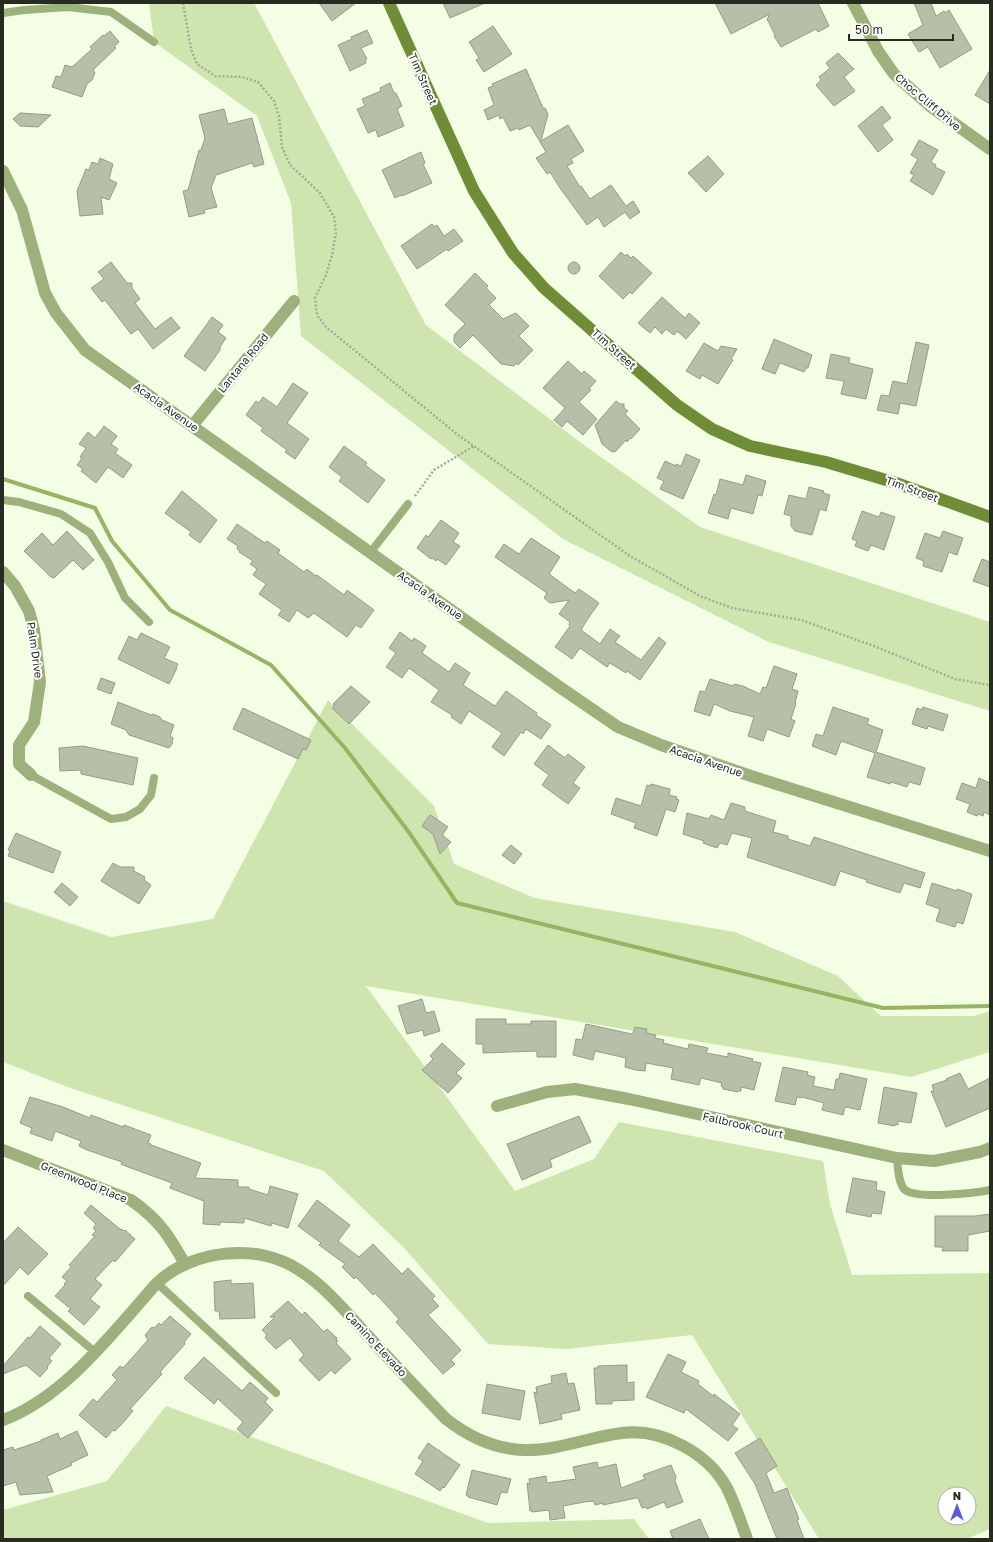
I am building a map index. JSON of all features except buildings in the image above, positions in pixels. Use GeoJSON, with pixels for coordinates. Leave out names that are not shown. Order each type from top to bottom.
{"type":"FeatureCollection","features":[{"type":"Feature","properties":{"kind":"street","name":"Tim Street"},"geometry":{"type":"LineString","coordinates":[[389,3],[474,191],[513,253],[544,288],[678,405],[712,429],[750,446],[826,462],[896,483],[990,516]]}},
{"type":"Feature","properties":{"kind":"street","name":"Choc Cliff Drive"},"geometry":{"type":"LineString","coordinates":[[853,3],[878,51],[894,74],[930,106],[990,149]]}},
{"type":"Feature","properties":{"kind":"street","name":"Acacia Avenue"},"geometry":{"type":"LineString","coordinates":[[3,171],[22,210],[45,293],[56,313],[85,350],[561,688],[618,727],[661,745],[751,776],[990,851]]}},
{"type":"Feature","properties":{"kind":"street","name":"Lantana Road"},"geometry":{"type":"LineString","coordinates":[[192,426],[294,301]]}},
{"type":"Feature","properties":{"kind":"street","name":"Palm Drive"},"geometry":{"type":"LineString","coordinates":[[3,572],[15,586],[29,611],[34,630],[40,682],[34,722],[19,745],[19,764],[31,775]]}},
{"type":"Feature","properties":{"kind":"street","name":"Fallbrook Court"},"geometry":{"type":"LineString","coordinates":[[497,1106],[547,1092],[575,1089],[629,1099],[897,1158],[934,1161],[980,1152],[990,1148]]}},
{"type":"Feature","properties":{"kind":"street","name":"Greenwood Place"},"geometry":{"type":"LineString","coordinates":[[3,1150],[131,1200],[148,1212],[169,1235],[185,1264]]}},
{"type":"Feature","properties":{"kind":"street","name":"Camino Elevado"},"geometry":{"type":"LineString","coordinates":[[3,1420],[45,1398],[64,1382],[95,1352],[157,1283],[167,1274],[185,1264],[214,1255],[244,1254],[272,1259],[298,1269],[329,1294],[446,1420],[468,1435],[494,1446],[508,1449],[538,1450],[623,1433],[646,1434],[676,1442],[702,1459],[719,1477],[726,1488],[747,1539]]}},
{"type":"Feature","properties":{"kind":"lane"},"geometry":{"type":"LineString","coordinates":[[3,12],[68,7],[110,12],[154,42]]}},
{"type":"Feature","properties":{"kind":"lane"},"geometry":{"type":"LineString","coordinates":[[3,500],[19,502],[61,514],[90,533],[108,562],[125,598],[149,622]]}},
{"type":"Feature","properties":{"kind":"lane"},"geometry":{"type":"LineString","coordinates":[[370,553],[408,504]]}},
{"type":"Feature","properties":{"kind":"lane"},"geometry":{"type":"LineString","coordinates":[[31,775],[110,820],[126,817],[140,809],[151,795],[154,778]]}},
{"type":"Feature","properties":{"kind":"lane"},"geometry":{"type":"LineString","coordinates":[[897,1158],[900,1181],[904,1189],[910,1193],[921,1195],[971,1193],[990,1190]]}},
{"type":"Feature","properties":{"kind":"lane"},"geometry":{"type":"LineString","coordinates":[[157,1283],[276,1392]]}},
{"type":"Feature","properties":{"kind":"lane"},"geometry":{"type":"LineString","coordinates":[[28,1296],[95,1352]]}},
{"type":"Feature","properties":{"kind":"path"},"geometry":{"type":"LineString","coordinates":[[184,3],[191,49],[197,64],[215,76],[242,77],[258,82],[274,101],[279,116],[282,147],[290,165],[320,193],[334,217],[336,233],[332,255],[326,275],[315,298],[318,315],[326,327],[458,435],[630,556],[700,596],[732,608],[801,620],[874,646],[954,679],[990,685]]}},
{"type":"Feature","properties":{"kind":"path"},"geometry":{"type":"LineString","coordinates":[[408,504],[434,470],[475,446]]}},
{"type":"Feature","properties":{"kind":"green space"},"geometry":{"type":"Polygon","coordinates":[[[149,3],[254,3],[426,325],[588,448],[700,527],[990,622],[990,711],[769,642],[563,539],[301,336],[291,203],[257,116],[154,42],[149,3]]]}},
{"type":"Feature","properties":{"kind":"green space"},"geometry":{"type":"Polygon","coordinates":[[[328,700],[434,806],[454,864],[535,898],[735,932],[838,976],[881,1016],[974,1016],[990,1011],[990,1052],[911,1077],[366,986],[515,1191],[594,1159],[619,1122],[823,1161],[830,1204],[852,1275],[990,1273],[990,1529],[967,1539],[819,1539],[692,1335],[566,1349],[488,1344],[404,1248],[324,1171],[70,1088],[3,1062],[3,901],[111,937],[213,919],[328,700]]]}},
{"type":"Feature","properties":{"kind":"green space"},"geometry":{"type":"Polygon","coordinates":[[[166,1406],[488,1523],[634,1519],[649,1539],[3,1539],[3,1510],[107,1481],[166,1406]]]}},
{"type":"Feature","properties":{"kind":"waterway"},"geometry":{"type":"LineString","coordinates":[[3,479],[95,508],[112,541],[170,610],[271,665],[345,748],[408,831],[457,903],[883,1008],[990,1006]]}}]}
